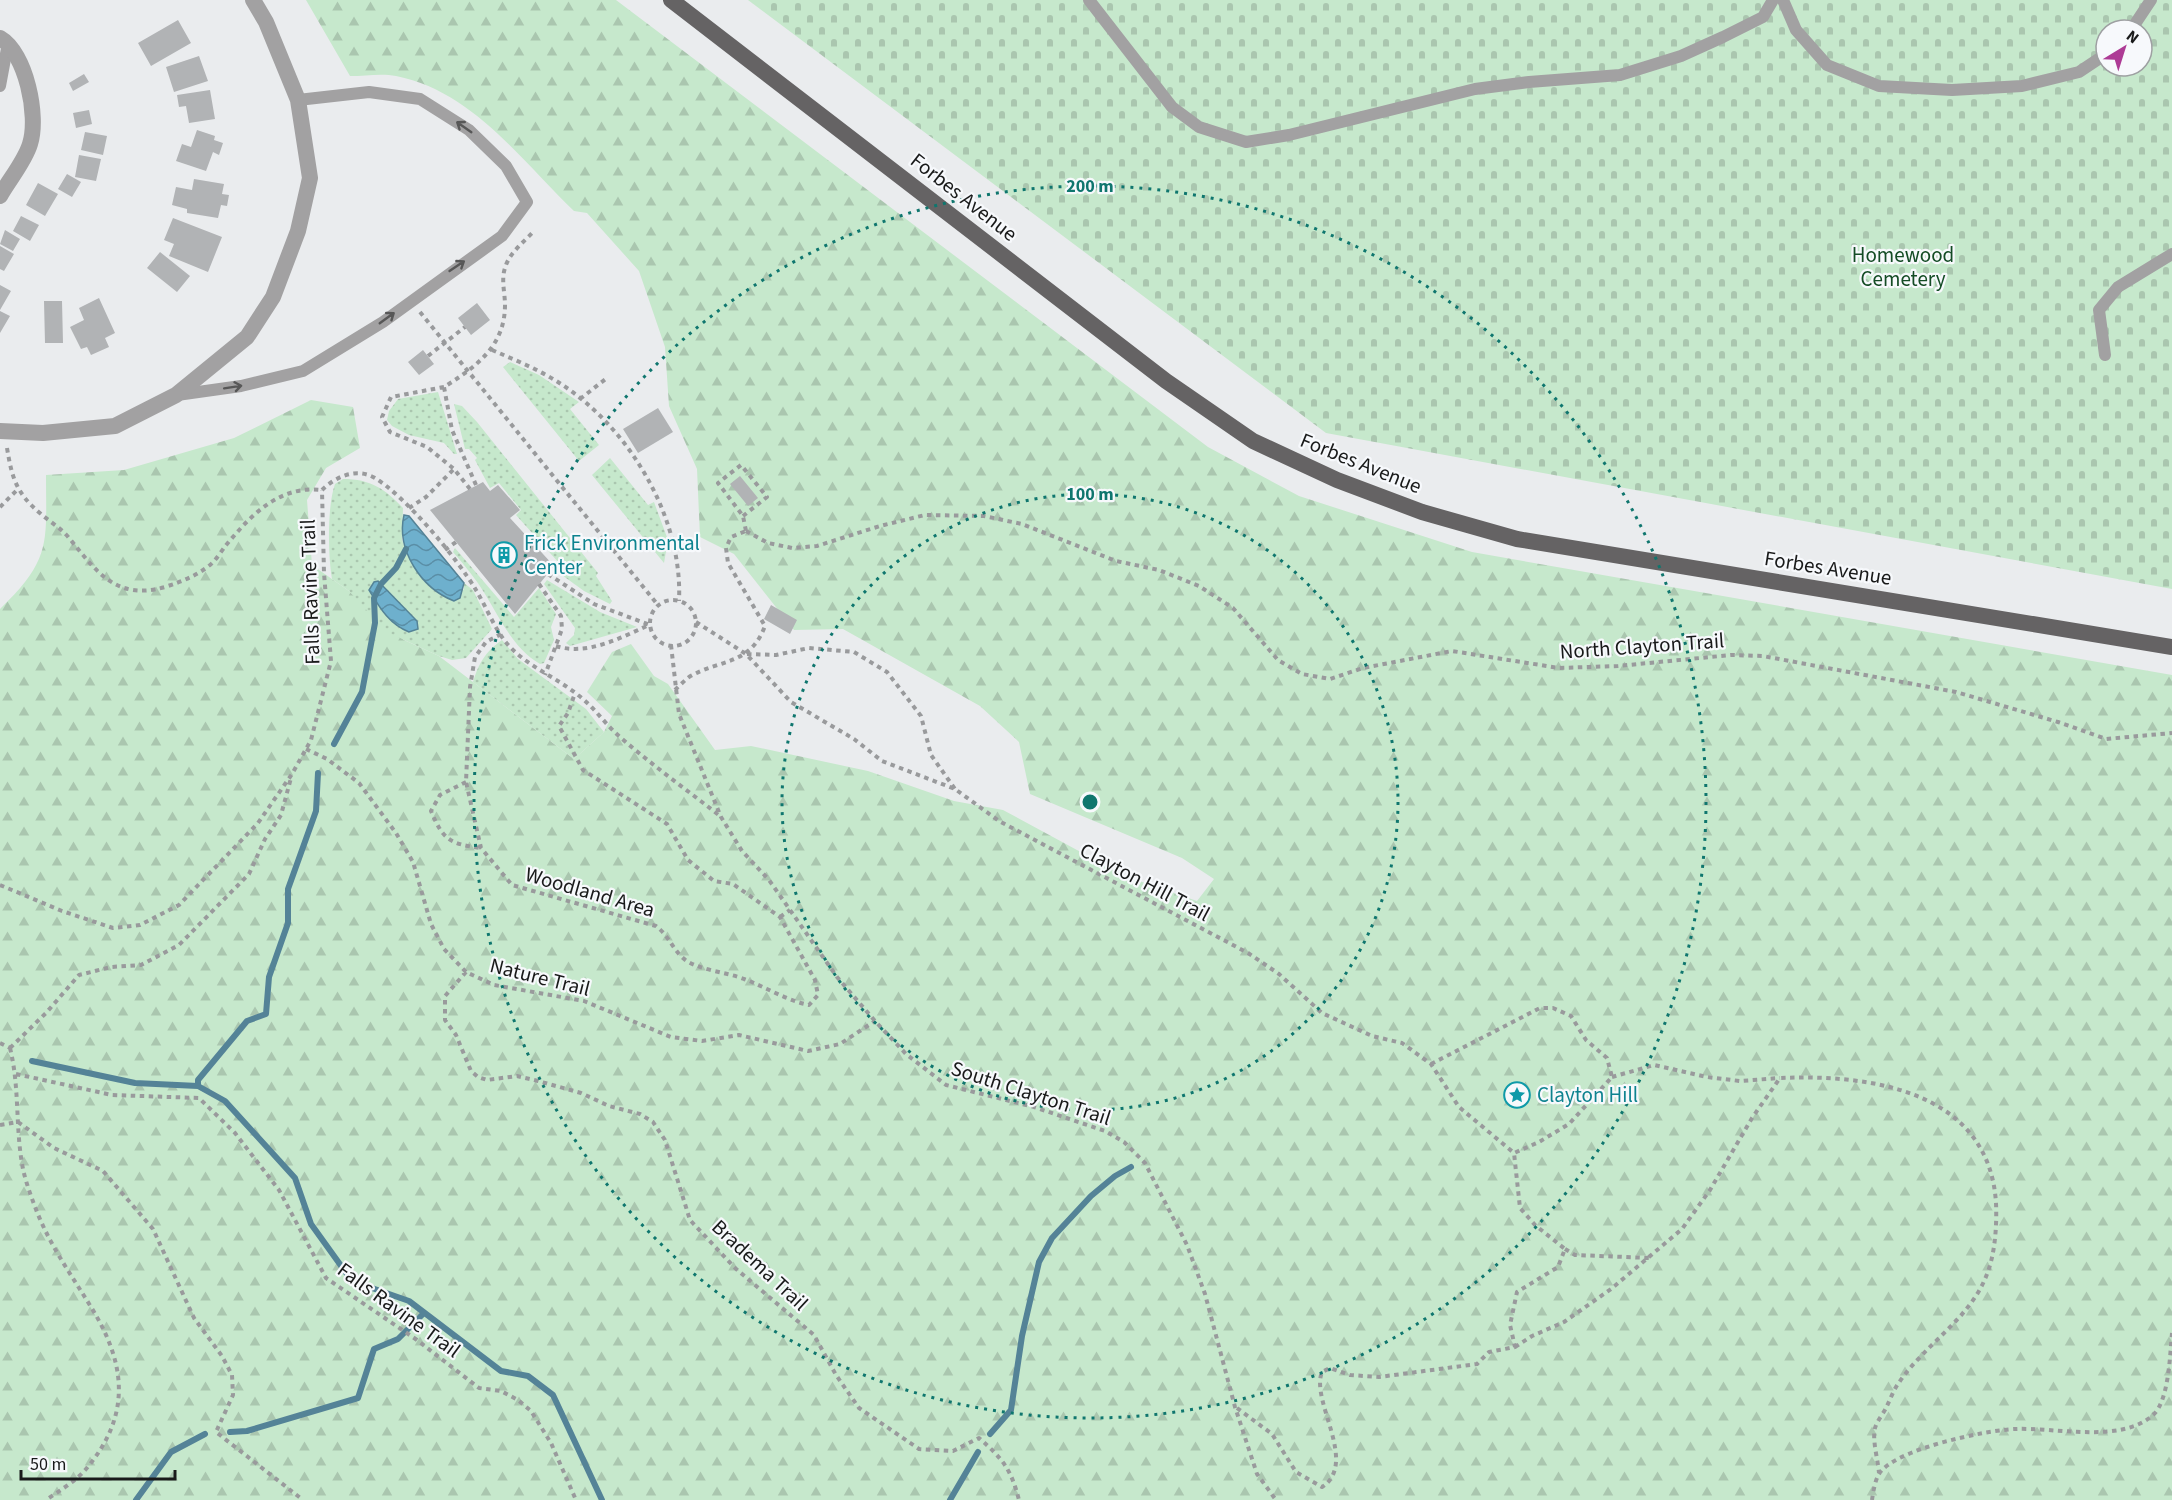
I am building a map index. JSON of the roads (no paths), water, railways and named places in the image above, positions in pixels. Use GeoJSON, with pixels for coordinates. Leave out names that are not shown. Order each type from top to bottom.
{"type":"FeatureCollection","features":[{"type":"Feature","properties":{"kind":"main road","name":"Forbes Avenue"},"geometry":{"type":"LineString","coordinates":[[671,0],[1166,381],[1253,441],[1337,480],[1422,512],[1517,539],[2172,647]]}},
{"type":"Feature","properties":{"kind":"street"},"geometry":{"type":"LineString","coordinates":[[2,432],[43,433],[115,426],[176,396],[247,337],[273,297],[298,231],[310,178],[298,100],[266,22],[253,0]]}},
{"type":"Feature","properties":{"kind":"street"},"geometry":{"type":"LineString","coordinates":[[0,196],[30,144],[34,120],[23,65],[4,40]]}},
{"type":"Feature","properties":{"kind":"lane"},"geometry":{"type":"LineString","coordinates":[[1089,0],[1172,106],[1199,128],[1246,142],[1289,135],[1475,89],[1620,75],[1681,56],[1723,37],[1763,17],[1773,0]]}},
{"type":"Feature","properties":{"kind":"lane"},"geometry":{"type":"LineString","coordinates":[[1783,0],[1796,30],[1827,65],[1879,86],[1952,90],[2022,86],[2079,72],[2094,62]]}},
{"type":"Feature","properties":{"kind":"lane"},"geometry":{"type":"LineString","coordinates":[[2139,18],[2151,0]]}},
{"type":"Feature","properties":{"kind":"lane"},"geometry":{"type":"LineString","coordinates":[[0,86],[4,40]]}},
{"type":"Feature","properties":{"kind":"lane"},"geometry":{"type":"LineString","coordinates":[[176,396],[241,386],[303,371],[383,322],[502,236],[527,202],[506,166],[469,130],[420,99],[369,92],[298,100]]}},
{"type":"Feature","properties":{"kind":"lane"},"geometry":{"type":"LineString","coordinates":[[2105,355],[2099,310],[2118,288],[2172,254]]}},
{"type":"Feature","properties":{"kind":"water"},"geometry":{"type":"Polygon","coordinates":[[[404,515],[409,516],[464,583],[460,598],[454,601],[442,595],[431,587],[414,566],[404,541],[402,528],[404,515]]]}},
{"type":"Feature","properties":{"kind":"water"},"geometry":{"type":"Polygon","coordinates":[[[378,581],[417,621],[418,629],[409,632],[402,629],[386,615],[369,590],[374,582],[378,581]]]}},
{"type":"Feature","properties":{"kind":"waterway"},"geometry":{"type":"LineString","coordinates":[[334,744],[362,692],[375,623],[374,598],[381,584],[396,568],[406,549]]}},
{"type":"Feature","properties":{"kind":"waterway"},"geometry":{"type":"LineString","coordinates":[[198,1086],[198,1080],[247,1021],[266,1014],[269,977],[288,923],[288,889],[316,811],[318,773]]}},
{"type":"Feature","properties":{"kind":"waterway"},"geometry":{"type":"LineString","coordinates":[[32,1061],[135,1083],[198,1086],[225,1101],[295,1178],[311,1224],[352,1281],[409,1301],[501,1371],[528,1376],[553,1395],[602,1500]]}},
{"type":"Feature","properties":{"kind":"waterway"},"geometry":{"type":"LineString","coordinates":[[990,1434],[1011,1410],[1022,1336],[1039,1262],[1052,1238],[1091,1196],[1115,1176],[1131,1167]]}},
{"type":"Feature","properties":{"kind":"waterway"},"geometry":{"type":"LineString","coordinates":[[230,1432],[247,1431],[358,1398],[374,1349],[398,1339],[424,1313]]}},
{"type":"Feature","properties":{"kind":"waterway"},"geometry":{"type":"LineString","coordinates":[[136,1500],[171,1452],[205,1434]]}},
{"type":"Feature","properties":{"kind":"waterway"},"geometry":{"type":"LineString","coordinates":[[950,1500],[978,1452]]}},
{"type":"Feature","properties":{"kind":"place","name":"Frick Environmental Center"},"geometry":{"type":"Point","coordinates":[504,555]}},
{"type":"Feature","properties":{"kind":"place","name":"Clayton Hill"},"geometry":{"type":"Point","coordinates":[1517,1095]}},
{"type":"Feature","properties":{"kind":"park label","name":"Homewood Cemetery"},"geometry":{"type":"Point","coordinates":[1903,267]}}]}
